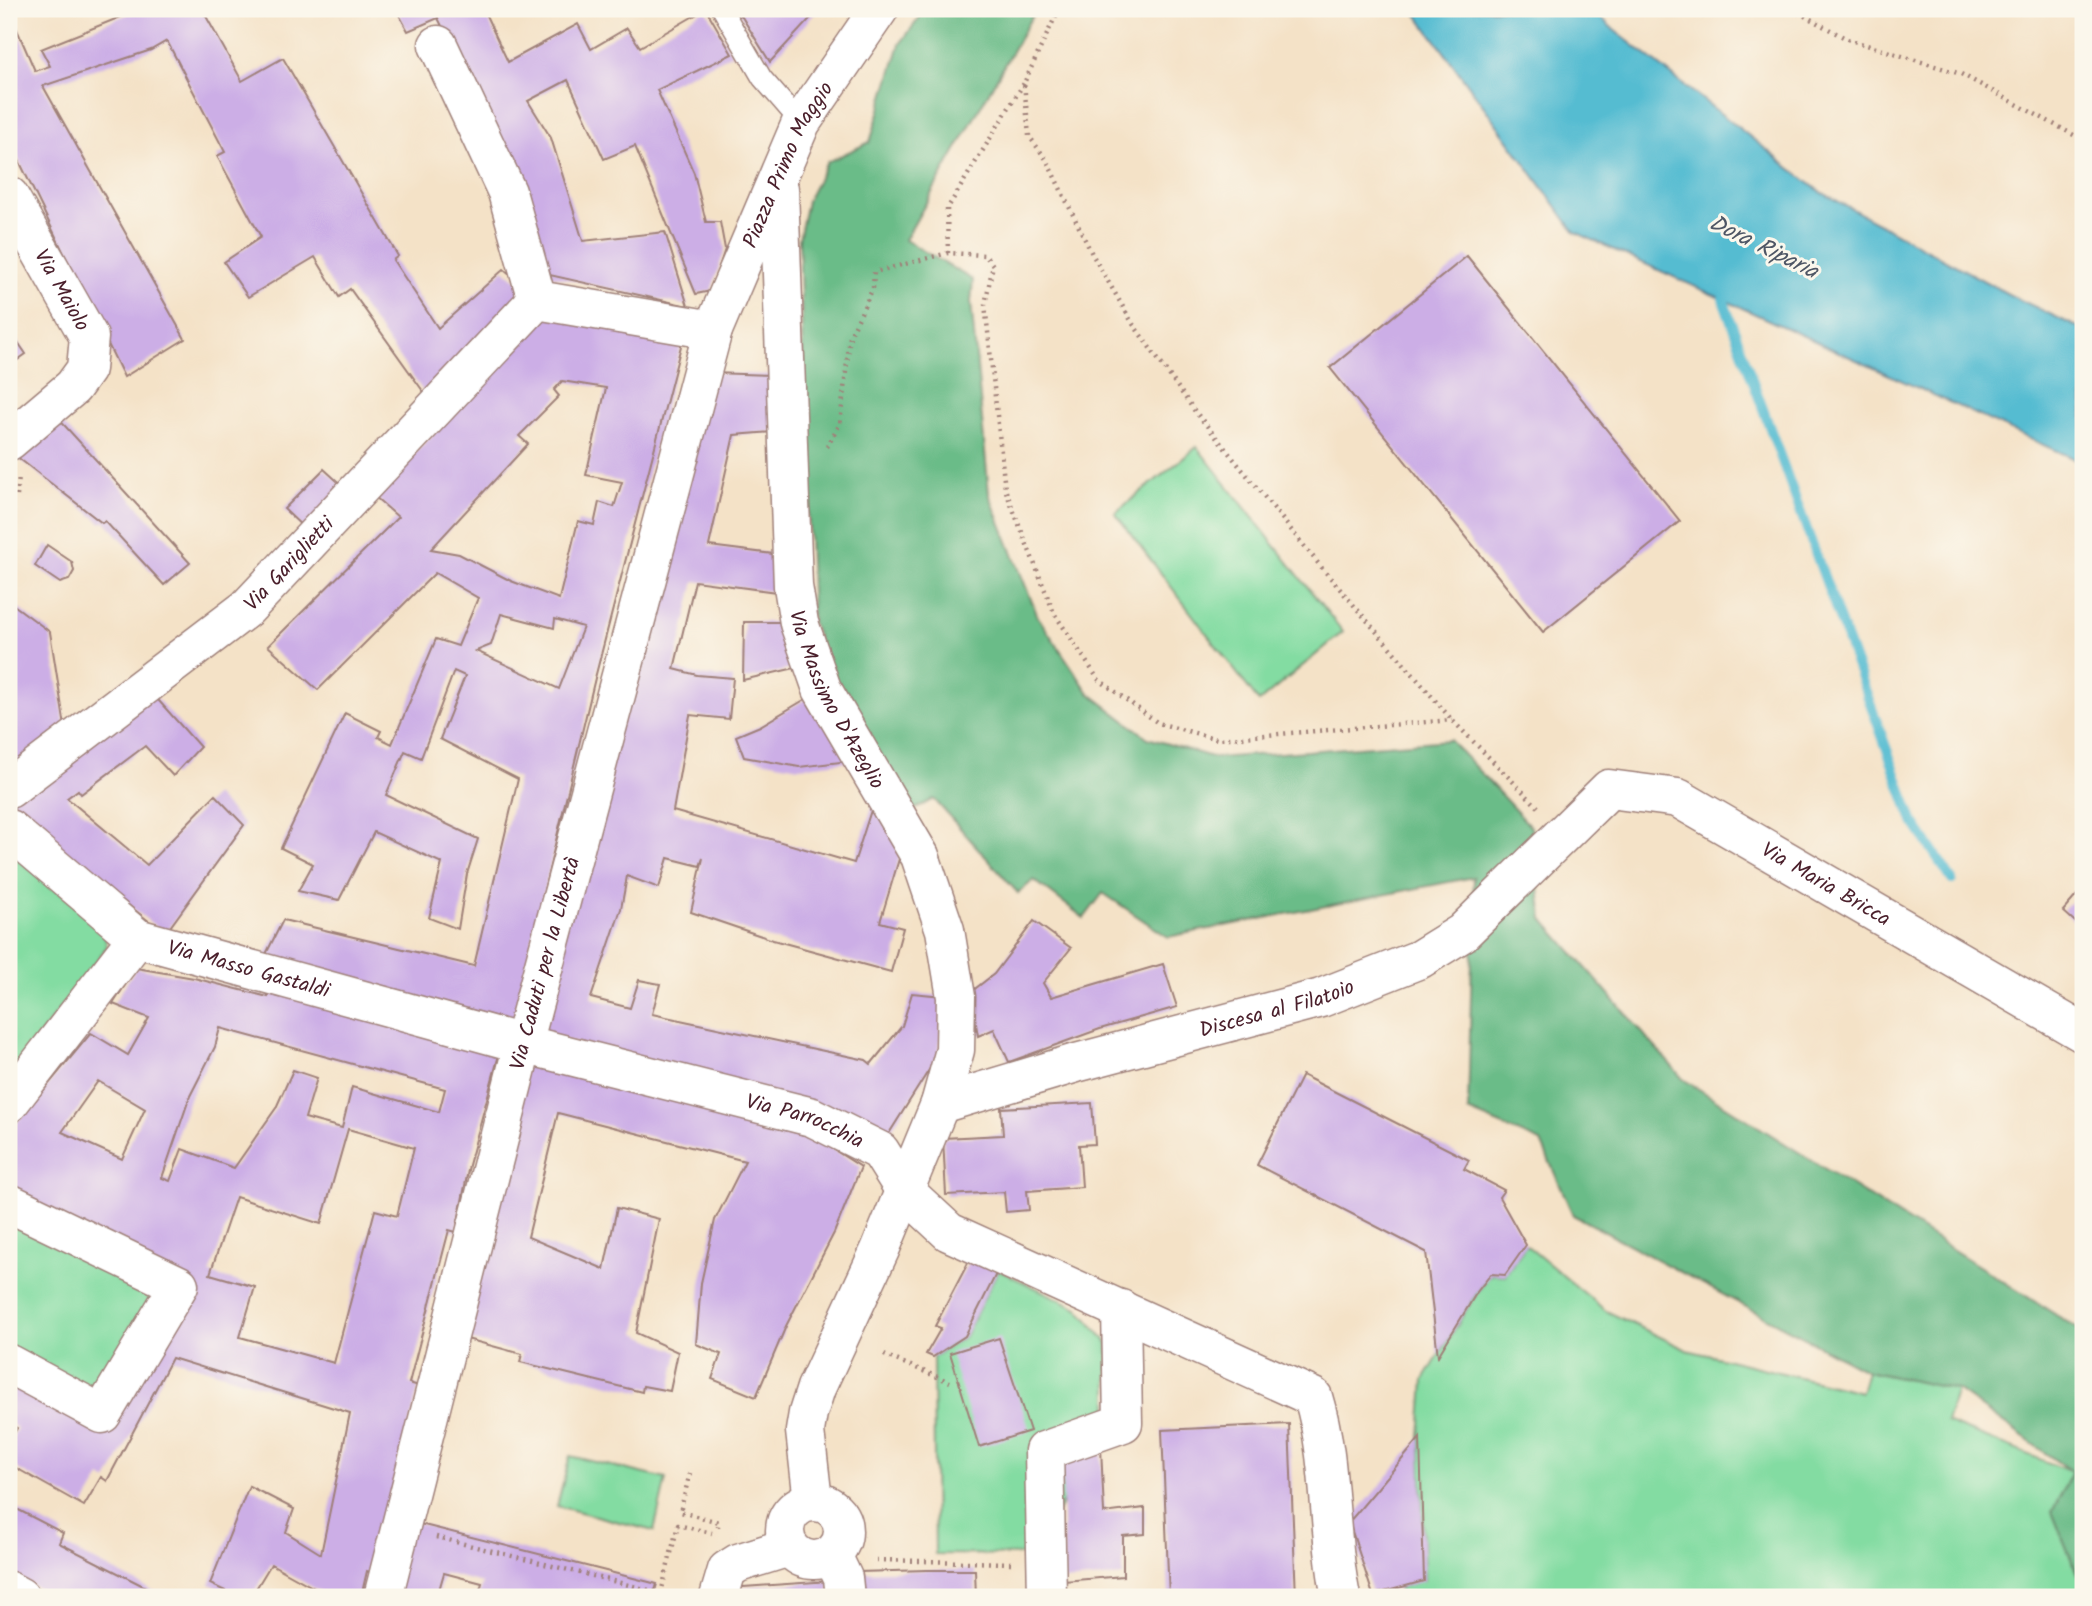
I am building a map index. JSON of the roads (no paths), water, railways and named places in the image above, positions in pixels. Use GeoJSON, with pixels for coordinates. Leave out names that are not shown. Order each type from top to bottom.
{"type":"FeatureCollection","features":[{"type":"Feature","properties":{"kind":"street","name":"Piazza Primo Maggio"},"geometry":{"type":"LineString","coordinates":[[713,330],[801,123],[878,9]]}},
{"type":"Feature","properties":{"kind":"street"},"geometry":{"type":"LineString","coordinates":[[438,45],[507,192],[537,300],[713,330]]}},
{"type":"Feature","properties":{"kind":"street","name":"Via Massimo D'Azeglio"},"geometry":{"type":"LineString","coordinates":[[778,180],[793,586],[799,623],[822,689],[920,856],[945,930],[956,997],[954,1050],[940,1104],[808,1413],[805,1431],[813,1501]]}},
{"type":"Feature","properties":{"kind":"street","name":"Via Maiolo"},"geometry":{"type":"LineString","coordinates":[[9,196],[89,337],[86,369],[73,387],[9,441]]}},
{"type":"Feature","properties":{"kind":"street","name":"Via Gariglietti"},"geometry":{"type":"LineString","coordinates":[[9,789],[247,608],[537,300]]}},
{"type":"Feature","properties":{"kind":"street","name":"Via Caduti per la Libertà"},"geometry":{"type":"LineString","coordinates":[[383,1597],[416,1531],[523,1044],[713,330]]}},
{"type":"Feature","properties":{"kind":"street","name":"Via Maria Bricca"},"geometry":{"type":"LineString","coordinates":[[1566,828],[1609,789],[1678,798],[2083,1033]]}},
{"type":"Feature","properties":{"kind":"street","name":"Discesa al Filatoio"},"geometry":{"type":"LineString","coordinates":[[940,1104],[1076,1063],[1321,998],[1420,959],[1462,933],[1566,828]]}},
{"type":"Feature","properties":{"kind":"street","name":"Via Masso Gastaldi"},"geometry":{"type":"LineString","coordinates":[[9,829],[137,939],[523,1044]]}},
{"type":"Feature","properties":{"kind":"street"},"geometry":{"type":"LineString","coordinates":[[9,1103],[137,939]]}},
{"type":"Feature","properties":{"kind":"street","name":"Via Parrocchia"},"geometry":{"type":"LineString","coordinates":[[523,1044],[811,1117],[880,1151],[905,1191],[949,1232],[1313,1397],[1325,1435],[1333,1558],[1342,1597]]}},
{"type":"Feature","properties":{"kind":"street"},"geometry":{"type":"LineString","coordinates":[[9,1203],[179,1285],[102,1414],[9,1364]]}},
{"type":"Feature","properties":{"kind":"street"},"geometry":{"type":"LineString","coordinates":[[1047,1581],[1044,1451],[1123,1423],[1121,1309]]}},
{"type":"Feature","properties":{"kind":"street"},"geometry":{"type":"LineString","coordinates":[[813,1501],[831,1507],[842,1522],[842,1540],[832,1555],[823,1559],[803,1559],[789,1547],[785,1538],[786,1520],[797,1507],[813,1501]]}},
{"type":"Feature","properties":{"kind":"street"},"geometry":{"type":"LineString","coordinates":[[719,1597],[727,1570],[738,1563],[789,1547]]}},
{"type":"Feature","properties":{"kind":"street"},"geometry":{"type":"LineString","coordinates":[[832,1555],[843,1578],[845,1597]]}},
{"type":"Feature","properties":{"kind":"street"},"geometry":{"type":"LineString","coordinates":[[9,1591],[20,1597]]}},
{"type":"Feature","properties":{"kind":"lane"},"geometry":{"type":"LineString","coordinates":[[722,9],[762,78],[801,123]]}},
{"type":"Feature","properties":{"kind":"water","name":"Dora Riparia"},"geometry":{"type":"Polygon","coordinates":[[[1413,9],[1592,9],[1614,30],[1819,191],[2008,294],[2083,330],[2083,463],[1575,232],[1413,9]]]}},
{"type":"Feature","properties":{"kind":"waterway"},"geometry":{"type":"LineString","coordinates":[[1723,299],[1913,821],[1952,880]]}}]}
